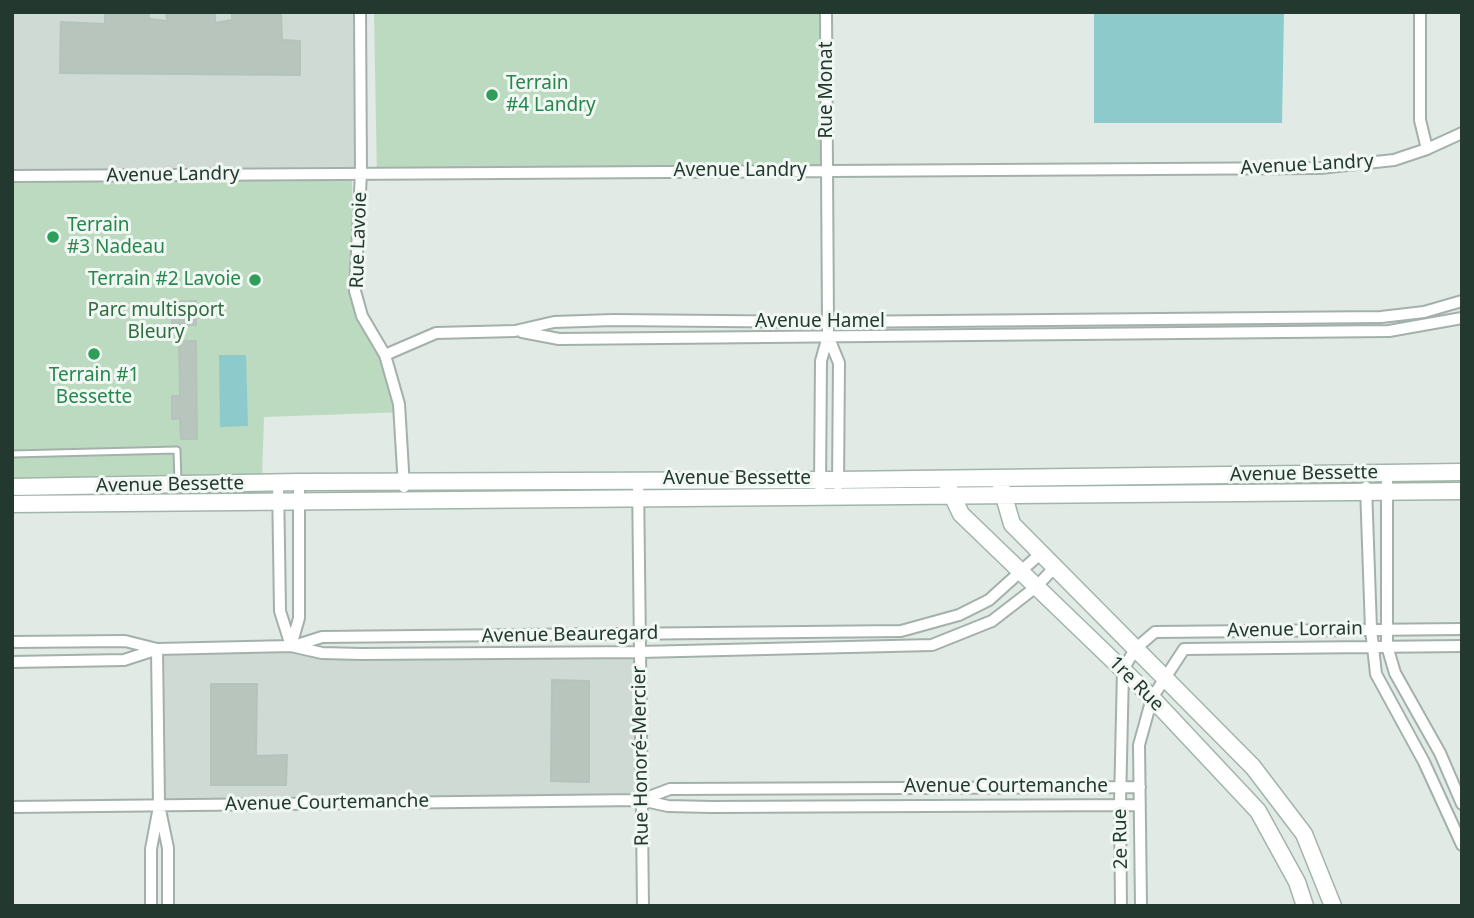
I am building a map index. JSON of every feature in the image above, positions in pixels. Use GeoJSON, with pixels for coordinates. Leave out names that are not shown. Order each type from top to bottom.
{"type":"FeatureCollection","features":[{"type":"Feature","properties":{"kind":"street","name":"Rue Lavoie"},"geometry":{"type":"LineString","coordinates":[[360,12],[361,173],[355,291],[362,316],[385,355],[399,404],[405,500]]}},
{"type":"Feature","properties":{"kind":"street","name":"Rue Monat"},"geometry":{"type":"LineString","coordinates":[[820,497],[821,361],[828,336],[826,12]]}},
{"type":"Feature","properties":{"kind":"street"},"geometry":{"type":"LineString","coordinates":[[1420,12],[1420,120],[1427,149]]}},
{"type":"Feature","properties":{"kind":"street","name":"Avenue Landry"},"geometry":{"type":"LineString","coordinates":[[12,176],[1320,168],[1394,160],[1462,133]]}},
{"type":"Feature","properties":{"kind":"street","name":"Avenue Hamel"},"geometry":{"type":"LineString","coordinates":[[385,355],[436,333],[515,331],[554,322],[1381,317],[1424,312],[1462,301]]}},
{"type":"Feature","properties":{"kind":"street","name":"Avenue Hamel"},"geometry":{"type":"LineString","coordinates":[[515,331],[559,339],[1389,331],[1462,318]]}},
{"type":"Feature","properties":{"kind":"street"},"geometry":{"type":"LineString","coordinates":[[1125,320],[1125,334]]}},
{"type":"Feature","properties":{"kind":"street","name":"Rue Monat"},"geometry":{"type":"LineString","coordinates":[[828,336],[839,363],[838,497]]}},
{"type":"Feature","properties":{"kind":"street","name":"Avenue Bessette"},"geometry":{"type":"LineString","coordinates":[[12,487],[278,482],[838,480],[1462,472]]}},
{"type":"Feature","properties":{"kind":"street"},"geometry":{"type":"LineString","coordinates":[[1366,473],[1371,629],[1376,674],[1424,762],[1462,845]]}},
{"type":"Feature","properties":{"kind":"street"},"geometry":{"type":"LineString","coordinates":[[1387,473],[1387,646],[1395,673],[1440,753],[1462,804]]}},
{"type":"Feature","properties":{"kind":"street"},"geometry":{"type":"LineString","coordinates":[[1194,475],[1195,493]]}},
{"type":"Feature","properties":{"kind":"street","name":"1re Rue"},"geometry":{"type":"LineString","coordinates":[[945,478],[950,496],[961,514],[1152,698],[1258,811],[1297,882],[1305,906]]}},
{"type":"Feature","properties":{"kind":"street","name":"1re Rue"},"geometry":{"type":"LineString","coordinates":[[999,478],[1012,524],[1253,766],[1304,834],[1334,906]]}},
{"type":"Feature","properties":{"kind":"street","name":"Rue Honoré-Mercier"},"geometry":{"type":"LineString","coordinates":[[638,479],[643,906]]}},
{"type":"Feature","properties":{"kind":"street"},"geometry":{"type":"LineString","coordinates":[[278,482],[280,611],[291,646]]}},
{"type":"Feature","properties":{"kind":"street"},"geometry":{"type":"LineString","coordinates":[[291,646],[299,618],[299,482]]}},
{"type":"Feature","properties":{"kind":"street","name":"Avenue Bessette"},"geometry":{"type":"LineString","coordinates":[[12,504],[1462,491]]}},
{"type":"Feature","properties":{"kind":"street","name":"Avenue Beauregard"},"geometry":{"type":"LineString","coordinates":[[291,646],[322,637],[901,631],[959,615],[989,600],[1040,554]]}},
{"type":"Feature","properties":{"kind":"street","name":"Avenue Beauregard"},"geometry":{"type":"LineString","coordinates":[[12,642],[125,642],[157,649],[291,646],[322,653],[361,654],[640,652],[932,645],[992,621],[1036,587],[1054,568]]}},
{"type":"Feature","properties":{"kind":"street","name":"Avenue Lorrain"},"geometry":{"type":"LineString","coordinates":[[1135,649],[1155,632],[1462,629]]}},
{"type":"Feature","properties":{"kind":"street"},"geometry":{"type":"LineString","coordinates":[[849,647],[851,631]]}},
{"type":"Feature","properties":{"kind":"street","name":"Avenue Lorrain"},"geometry":{"type":"LineString","coordinates":[[1164,677],[1184,649],[1462,646]]}},
{"type":"Feature","properties":{"kind":"street"},"geometry":{"type":"LineString","coordinates":[[150,906],[151,849],[159,805],[157,649]]}},
{"type":"Feature","properties":{"kind":"street","name":"Avenue Beauregard"},"geometry":{"type":"LineString","coordinates":[[12,662],[124,660],[157,649]]}},
{"type":"Feature","properties":{"kind":"street","name":"2e Rue"},"geometry":{"type":"LineString","coordinates":[[1121,906],[1123,670],[1135,649]]}},
{"type":"Feature","properties":{"kind":"street","name":"2e Rue"},"geometry":{"type":"LineString","coordinates":[[1141,906],[1139,744],[1152,698],[1164,677]]}},
{"type":"Feature","properties":{"kind":"street"},"geometry":{"type":"LineString","coordinates":[[1424,762],[1440,753]]}},
{"type":"Feature","properties":{"kind":"street","name":"Avenue Courtemanche"},"geometry":{"type":"LineString","coordinates":[[641,800],[670,789],[1140,787]]}},
{"type":"Feature","properties":{"kind":"street"},"geometry":{"type":"LineString","coordinates":[[873,788],[873,806]]}},
{"type":"Feature","properties":{"kind":"street","name":"Avenue Courtemanche"},"geometry":{"type":"LineString","coordinates":[[12,807],[641,800],[668,806],[1139,805]]}},
{"type":"Feature","properties":{"kind":"street"},"geometry":{"type":"LineString","coordinates":[[159,805],[168,848],[168,906]]}},
{"type":"Feature","properties":{"kind":"lane"},"geometry":{"type":"LineString","coordinates":[[12,454],[177,450],[178,485]]}},
{"type":"Feature","properties":{"kind":"shaded area"},"geometry":{"type":"Polygon","coordinates":[[[12,12],[359,12],[361,173],[12,176],[12,12]]]}},
{"type":"Feature","properties":{"kind":"shaded area"},"geometry":{"type":"Polygon","coordinates":[[[157,649],[640,652],[641,800],[159,805],[157,649]]]}},
{"type":"Feature","properties":{"kind":"green space"},"geometry":{"type":"Polygon","coordinates":[[[374,12],[825,12],[826,173],[377,179],[374,12]]]}},
{"type":"Feature","properties":{"kind":"green space","name":"Parc multisport Bleury"},"geometry":{"type":"Polygon","coordinates":[[[12,177],[352,179],[354,287],[405,412],[264,417],[262,476],[12,486],[12,177]]]}},
{"type":"Feature","properties":{"kind":"water"},"geometry":{"type":"Polygon","coordinates":[[[1094,12],[1284,12],[1282,123],[1094,123],[1094,12]]]}},
{"type":"Feature","properties":{"kind":"water"},"geometry":{"type":"Polygon","coordinates":[[[219,355],[246,355],[248,426],[220,427],[219,355]]]}},
{"type":"Feature","properties":{"kind":"building"},"geometry":{"type":"Polygon","coordinates":[[[105,12],[149,12],[149,19],[167,21],[166,12],[215,12],[215,23],[232,20],[232,12],[281,12],[282,40],[300,41],[300,75],[60,73],[61,22],[105,24],[105,12]]]}},
{"type":"Feature","properties":{"kind":"building"},"geometry":{"type":"Polygon","coordinates":[[[196,301],[196,325],[172,326],[172,302],[196,301]]]}},
{"type":"Feature","properties":{"kind":"building"},"geometry":{"type":"Polygon","coordinates":[[[179,341],[196,341],[197,439],[181,439],[180,418],[172,419],[172,396],[180,396],[179,341]]]}},
{"type":"Feature","properties":{"kind":"building"},"geometry":{"type":"Polygon","coordinates":[[[552,680],[589,681],[589,782],[551,781],[552,680]]]}},
{"type":"Feature","properties":{"kind":"building"},"geometry":{"type":"Polygon","coordinates":[[[211,684],[257,684],[256,756],[287,755],[286,785],[211,785],[211,684]]]}},
{"type":"Feature","properties":{"kind":"place","name":"Terrain #4 Landry"},"geometry":{"type":"Point","coordinates":[492,95]}},
{"type":"Feature","properties":{"kind":"place","name":"Terrain #3 Nadeau"},"geometry":{"type":"Point","coordinates":[53,237]}},
{"type":"Feature","properties":{"kind":"place","name":"Terrain #2 Lavoie"},"geometry":{"type":"Point","coordinates":[255,280]}},
{"type":"Feature","properties":{"kind":"place","name":"Terrain #1 Bessette"},"geometry":{"type":"Point","coordinates":[94,354]}}]}
